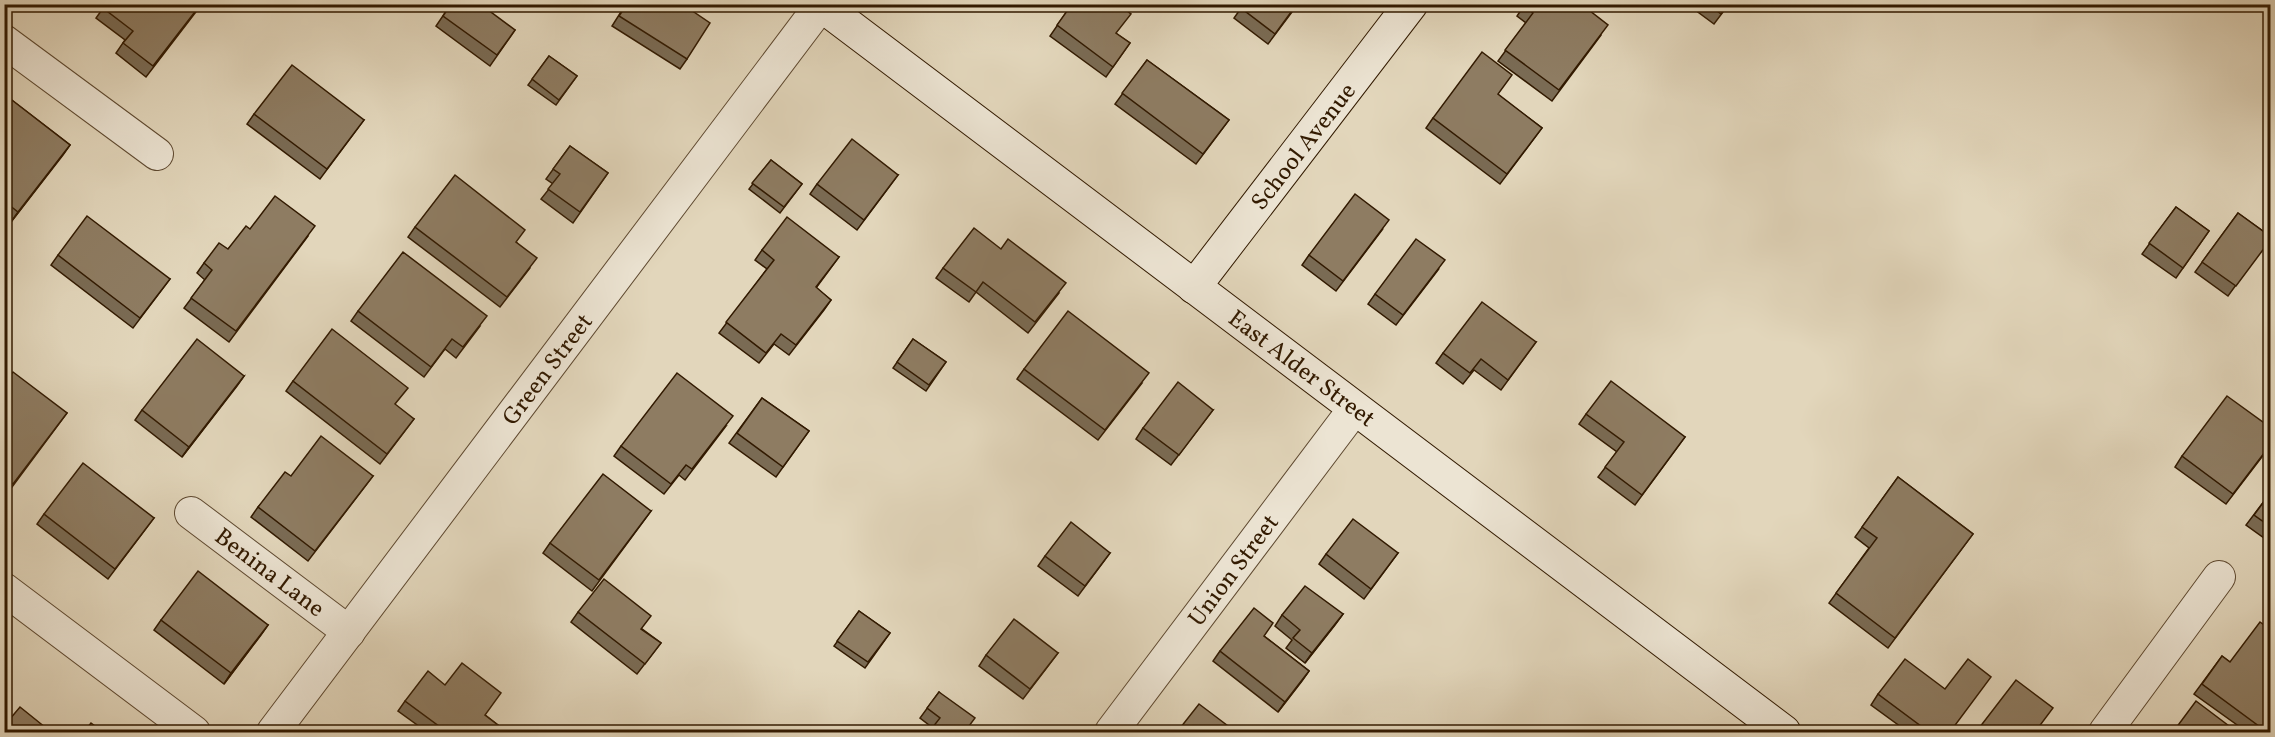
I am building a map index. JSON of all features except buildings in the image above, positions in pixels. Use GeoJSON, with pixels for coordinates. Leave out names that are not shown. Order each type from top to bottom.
{"type":"FeatureCollection","features":[{"type":"Feature","properties":{"kind":"main road","name":"School Avenue"},"geometry":{"type":"LineString","coordinates":[[1194,287],[1411,4]]}},
{"type":"Feature","properties":{"kind":"main road","name":"East Alder Street"},"geometry":{"type":"LineString","coordinates":[[820,5],[1784,732]]}},
{"type":"Feature","properties":{"kind":"street","name":"Green Street"},"geometry":{"type":"LineString","coordinates":[[273,732],[820,5]]}},
{"type":"Feature","properties":{"kind":"street"},"geometry":{"type":"LineString","coordinates":[[4,41],[157,154]]}},
{"type":"Feature","properties":{"kind":"street","name":"Union Street"},"geometry":{"type":"LineString","coordinates":[[1111,732],[1355,408]]}},
{"type":"Feature","properties":{"kind":"street","name":"Benina Lane"},"geometry":{"type":"LineString","coordinates":[[191,513],[349,632]]}},
{"type":"Feature","properties":{"kind":"street"},"geometry":{"type":"LineString","coordinates":[[2105,732],[2218,577]]}},
{"type":"Feature","properties":{"kind":"street"},"geometry":{"type":"LineString","coordinates":[[4,589],[194,732]]}}]}
